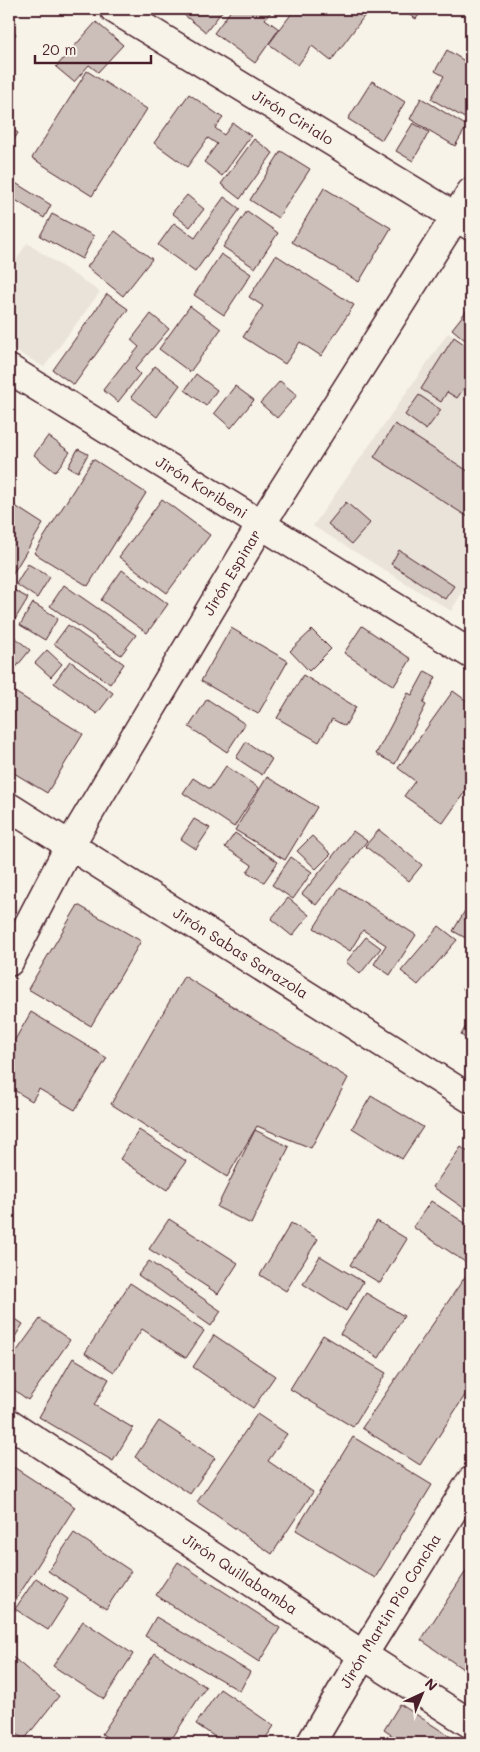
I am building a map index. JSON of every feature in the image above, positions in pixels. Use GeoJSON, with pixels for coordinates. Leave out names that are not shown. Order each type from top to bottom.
{"type":"FeatureCollection","features":[{"type":"Feature","properties":{"kind":"street","name":"Jirón Cirialo"},"geometry":{"type":"LineString","coordinates":[[114,9],[464,221]]}},
{"type":"Feature","properties":{"kind":"street","name":"Jirón Espinar"},"geometry":{"type":"LineString","coordinates":[[9,962],[70,845],[262,523],[464,221],[471,192]]}},
{"type":"Feature","properties":{"kind":"street","name":"Jirón Koribeni"},"geometry":{"type":"LineString","coordinates":[[9,368],[471,654]]}},
{"type":"Feature","properties":{"kind":"street","name":"Jirón Sabas Sarazola"},"geometry":{"type":"LineString","coordinates":[[9,807],[471,1099]]}},
{"type":"Feature","properties":{"kind":"street","name":"Jirón Quillabamba"},"geometry":{"type":"LineString","coordinates":[[9,1424],[471,1724]]}},
{"type":"Feature","properties":{"kind":"street","name":"Jirón Martin Pio Concha"},"geometry":{"type":"LineString","coordinates":[[312,1743],[363,1655],[471,1481]]}},
{"type":"Feature","properties":{"kind":"shaded area"},"geometry":{"type":"Polygon","coordinates":[[[27,243],[100,292],[44,367],[9,347],[9,271],[27,243]]]}},
{"type":"Feature","properties":{"kind":"shaded area"},"geometry":{"type":"Polygon","coordinates":[[[448,333],[471,347],[471,578],[451,611],[313,526],[448,333]]]}},
{"type":"Feature","properties":{"kind":"building"},"geometry":{"type":"Polygon","coordinates":[[[181,9],[224,9],[206,32],[179,11],[181,9]]]}},
{"type":"Feature","properties":{"kind":"building"},"geometry":{"type":"Polygon","coordinates":[[[232,9],[273,9],[265,19],[279,29],[255,63],[214,33],[232,9]]]}},
{"type":"Feature","properties":{"kind":"building"},"geometry":{"type":"Polygon","coordinates":[[[295,9],[365,9],[368,11],[331,61],[312,46],[298,65],[269,44],[295,9]]]}},
{"type":"Feature","properties":{"kind":"building"},"geometry":{"type":"Polygon","coordinates":[[[400,9],[423,9],[416,19],[400,9]]]}},
{"type":"Feature","properties":{"kind":"building"},"geometry":{"type":"Polygon","coordinates":[[[96,22],[123,45],[98,72],[89,65],[74,82],[56,67],[96,22]]]}},
{"type":"Feature","properties":{"kind":"building"},"geometry":{"type":"Polygon","coordinates":[[[9,27],[16,34],[9,43],[9,27]]]}},
{"type":"Feature","properties":{"kind":"building"},"geometry":{"type":"Polygon","coordinates":[[[447,50],[471,65],[470,121],[431,99],[444,76],[435,71],[447,50]]]}},
{"type":"Feature","properties":{"kind":"building"},"geometry":{"type":"Polygon","coordinates":[[[87,71],[147,109],[92,196],[32,158],[87,71]]]}},
{"type":"Feature","properties":{"kind":"building"},"geometry":{"type":"Polygon","coordinates":[[[372,81],[405,102],[382,140],[348,119],[372,81]]]}},
{"type":"Feature","properties":{"kind":"building"},"geometry":{"type":"Polygon","coordinates":[[[189,94],[223,118],[215,128],[224,135],[233,123],[251,136],[222,176],[204,162],[217,144],[208,138],[187,167],[154,143],[189,94]]]}},
{"type":"Feature","properties":{"kind":"building"},"geometry":{"type":"Polygon","coordinates":[[[421,98],[467,126],[455,146],[410,119],[421,98]]]}},
{"type":"Feature","properties":{"kind":"building"},"geometry":{"type":"Polygon","coordinates":[[[413,123],[429,132],[413,161],[396,151],[413,123]]]}},
{"type":"Feature","properties":{"kind":"building"},"geometry":{"type":"Polygon","coordinates":[[[9,127],[18,133],[9,148],[9,127]]]}},
{"type":"Feature","properties":{"kind":"building"},"geometry":{"type":"Polygon","coordinates":[[[254,139],[273,153],[240,199],[221,184],[254,139]]]}},
{"type":"Feature","properties":{"kind":"building"},"geometry":{"type":"Polygon","coordinates":[[[281,151],[310,169],[278,218],[250,200],[281,151]]]}},
{"type":"Feature","properties":{"kind":"building"},"geometry":{"type":"Polygon","coordinates":[[[9,179],[51,205],[44,218],[9,196],[9,179]]]}},
{"type":"Feature","properties":{"kind":"building"},"geometry":{"type":"Polygon","coordinates":[[[324,188],[391,228],[359,282],[292,242],[324,188]]]}},
{"type":"Feature","properties":{"kind":"building"},"geometry":{"type":"Polygon","coordinates":[[[187,195],[204,209],[190,227],[172,213],[187,195]]]}},
{"type":"Feature","properties":{"kind":"building"},"geometry":{"type":"Polygon","coordinates":[[[224,197],[240,209],[195,272],[158,245],[174,223],[195,238],[224,197]]]}},
{"type":"Feature","properties":{"kind":"building"},"geometry":{"type":"Polygon","coordinates":[[[247,211],[278,233],[255,268],[223,247],[247,211]]]}},
{"type":"Feature","properties":{"kind":"building"},"geometry":{"type":"Polygon","coordinates":[[[52,214],[94,236],[82,259],[40,236],[52,214]]]}},
{"type":"Feature","properties":{"kind":"building"},"geometry":{"type":"Polygon","coordinates":[[[115,231],[152,259],[123,296],[87,267],[115,231]]]}},
{"type":"Feature","properties":{"kind":"building"},"geometry":{"type":"Polygon","coordinates":[[[221,254],[251,274],[224,315],[194,295],[221,254]]]}},
{"type":"Feature","properties":{"kind":"building"},"geometry":{"type":"Polygon","coordinates":[[[276,255],[354,305],[321,356],[300,342],[285,364],[243,337],[263,306],[249,297],[276,255]]]}},
{"type":"Feature","properties":{"kind":"building"},"geometry":{"type":"Polygon","coordinates":[[[107,294],[128,309],[74,385],[53,370],[107,294]]]}},
{"type":"Feature","properties":{"kind":"building"},"geometry":{"type":"Polygon","coordinates":[[[471,305],[471,345],[452,329],[471,305]]]}},
{"type":"Feature","properties":{"kind":"building"},"geometry":{"type":"Polygon","coordinates":[[[190,306],[221,329],[190,372],[159,349],[190,306]]]}},
{"type":"Feature","properties":{"kind":"building"},"geometry":{"type":"Polygon","coordinates":[[[151,314],[169,329],[135,369],[140,374],[118,402],[103,390],[139,347],[131,340],[151,314]]]}},
{"type":"Feature","properties":{"kind":"building"},"geometry":{"type":"Polygon","coordinates":[[[454,337],[471,349],[471,387],[467,384],[457,398],[447,392],[441,402],[421,389],[454,337]]]}},
{"type":"Feature","properties":{"kind":"building"},"geometry":{"type":"Polygon","coordinates":[[[155,366],[180,385],[157,417],[131,397],[155,366]]]}},
{"type":"Feature","properties":{"kind":"building"},"geometry":{"type":"Polygon","coordinates":[[[196,374],[217,390],[206,406],[185,390],[196,374]]]}},
{"type":"Feature","properties":{"kind":"building"},"geometry":{"type":"Polygon","coordinates":[[[280,381],[297,395],[277,418],[260,403],[280,381]]]}},
{"type":"Feature","properties":{"kind":"building"},"geometry":{"type":"Polygon","coordinates":[[[235,386],[254,400],[231,428],[214,413],[235,386]]]}},
{"type":"Feature","properties":{"kind":"building"},"geometry":{"type":"Polygon","coordinates":[[[419,395],[441,410],[426,430],[405,415],[419,395]]]}},
{"type":"Feature","properties":{"kind":"building"},"geometry":{"type":"Polygon","coordinates":[[[395,424],[471,473],[471,519],[374,457],[395,424]]]}},
{"type":"Feature","properties":{"kind":"building"},"geometry":{"type":"Polygon","coordinates":[[[48,436],[70,452],[55,472],[34,455],[48,436]]]}},
{"type":"Feature","properties":{"kind":"building"},"geometry":{"type":"Polygon","coordinates":[[[78,449],[88,454],[78,472],[68,467],[78,449]]]}},
{"type":"Feature","properties":{"kind":"building"},"geometry":{"type":"Polygon","coordinates":[[[93,459],[146,493],[88,586],[34,553],[93,459]]]}},
{"type":"Feature","properties":{"kind":"building"},"geometry":{"type":"Polygon","coordinates":[[[162,499],[210,535],[167,593],[119,557],[162,499]]]}},
{"type":"Feature","properties":{"kind":"building"},"geometry":{"type":"Polygon","coordinates":[[[9,502],[43,524],[9,580],[9,502]]]}},
{"type":"Feature","properties":{"kind":"building"},"geometry":{"type":"Polygon","coordinates":[[[346,502],[370,523],[352,544],[328,524],[346,502]]]}},
{"type":"Feature","properties":{"kind":"building"},"geometry":{"type":"Polygon","coordinates":[[[399,550],[454,586],[445,599],[391,564],[399,550]]]}},
{"type":"Feature","properties":{"kind":"building"},"geometry":{"type":"Polygon","coordinates":[[[28,564],[50,577],[37,598],[16,584],[28,564]]]}},
{"type":"Feature","properties":{"kind":"building"},"geometry":{"type":"Polygon","coordinates":[[[122,570],[168,604],[147,633],[101,600],[122,570]]]}},
{"type":"Feature","properties":{"kind":"building"},"geometry":{"type":"Polygon","coordinates":[[[64,585],[136,635],[121,655],[50,606],[64,585]]]}},
{"type":"Feature","properties":{"kind":"building"},"geometry":{"type":"Polygon","coordinates":[[[12,589],[28,598],[14,621],[9,618],[9,593],[12,589]]]}},
{"type":"Feature","properties":{"kind":"building"},"geometry":{"type":"Polygon","coordinates":[[[33,603],[58,618],[45,640],[20,625],[33,603]]]}},
{"type":"Feature","properties":{"kind":"building"},"geometry":{"type":"Polygon","coordinates":[[[68,625],[124,664],[110,684],[54,644],[68,625]]]}},
{"type":"Feature","properties":{"kind":"building"},"geometry":{"type":"Polygon","coordinates":[[[362,626],[411,659],[394,686],[344,653],[362,626]]]}},
{"type":"Feature","properties":{"kind":"building"},"geometry":{"type":"Polygon","coordinates":[[[231,628],[288,661],[258,714],[201,681],[231,628]]]}},
{"type":"Feature","properties":{"kind":"building"},"geometry":{"type":"Polygon","coordinates":[[[312,630],[331,649],[309,671],[290,651],[312,630]]]}},
{"type":"Feature","properties":{"kind":"building"},"geometry":{"type":"Polygon","coordinates":[[[9,632],[30,650],[9,676],[9,632]]]}},
{"type":"Feature","properties":{"kind":"building"},"geometry":{"type":"Polygon","coordinates":[[[47,650],[62,664],[51,677],[35,663],[47,650]]]}},
{"type":"Feature","properties":{"kind":"building"},"geometry":{"type":"Polygon","coordinates":[[[70,661],[113,693],[97,714],[54,683],[70,661]]]}},
{"type":"Feature","properties":{"kind":"building"},"geometry":{"type":"Polygon","coordinates":[[[425,671],[436,677],[423,703],[426,705],[395,764],[376,754],[408,693],[412,695],[425,671]]]}},
{"type":"Feature","properties":{"kind":"building"},"geometry":{"type":"Polygon","coordinates":[[[303,675],[356,707],[345,726],[332,719],[319,742],[277,718],[303,675]]]}},
{"type":"Feature","properties":{"kind":"building"},"geometry":{"type":"Polygon","coordinates":[[[13,691],[83,734],[47,793],[9,770],[9,698],[13,691]]]}},
{"type":"Feature","properties":{"kind":"building"},"geometry":{"type":"Polygon","coordinates":[[[453,691],[471,704],[471,783],[443,823],[404,796],[415,781],[398,768],[453,691]]]}},
{"type":"Feature","properties":{"kind":"building"},"geometry":{"type":"Polygon","coordinates":[[[207,699],[245,724],[227,752],[189,727],[207,699]]]}},
{"type":"Feature","properties":{"kind":"building"},"geometry":{"type":"Polygon","coordinates":[[[246,742],[272,759],[262,775],[236,758],[246,742]]]}},
{"type":"Feature","properties":{"kind":"building"},"geometry":{"type":"Polygon","coordinates":[[[226,766],[259,788],[234,827],[183,793],[193,778],[210,789],[226,766]]]}},
{"type":"Feature","properties":{"kind":"building"},"geometry":{"type":"Polygon","coordinates":[[[267,777],[317,807],[285,860],[235,830],[267,777]]]}},
{"type":"Feature","properties":{"kind":"building"},"geometry":{"type":"Polygon","coordinates":[[[194,819],[210,828],[196,849],[181,839],[194,819]]]}},
{"type":"Feature","properties":{"kind":"building"},"geometry":{"type":"Polygon","coordinates":[[[379,830],[422,865],[409,881],[365,846],[379,830]]]}},
{"type":"Feature","properties":{"kind":"building"},"geometry":{"type":"Polygon","coordinates":[[[353,831],[367,841],[316,905],[302,894],[353,831]]]}},
{"type":"Feature","properties":{"kind":"building"},"geometry":{"type":"Polygon","coordinates":[[[235,833],[278,862],[264,882],[247,872],[252,865],[225,847],[235,833]]]}},
{"type":"Feature","properties":{"kind":"building"},"geometry":{"type":"Polygon","coordinates":[[[312,836],[331,854],[316,869],[297,851],[312,836]]]}},
{"type":"Feature","properties":{"kind":"building"},"geometry":{"type":"Polygon","coordinates":[[[291,857],[312,872],[293,899],[272,885],[291,857]]]}},
{"type":"Feature","properties":{"kind":"building"},"geometry":{"type":"Polygon","coordinates":[[[471,861],[471,876],[465,872],[471,861]]]}},
{"type":"Feature","properties":{"kind":"building"},"geometry":{"type":"Polygon","coordinates":[[[340,887],[416,935],[390,975],[374,964],[386,945],[363,930],[350,951],[314,928],[340,887]]]}},
{"type":"Feature","properties":{"kind":"building"},"geometry":{"type":"Polygon","coordinates":[[[288,898],[309,915],[292,936],[271,919],[288,898]]]}},
{"type":"Feature","properties":{"kind":"building"},"geometry":{"type":"Polygon","coordinates":[[[469,904],[471,906],[471,941],[453,931],[469,904]]]}},
{"type":"Feature","properties":{"kind":"building"},"geometry":{"type":"Polygon","coordinates":[[[78,905],[141,941],[91,1026],[28,989],[78,905]]]}},
{"type":"Feature","properties":{"kind":"building"},"geometry":{"type":"Polygon","coordinates":[[[439,926],[457,940],[418,985],[401,971],[439,926]]]}},
{"type":"Feature","properties":{"kind":"building"},"geometry":{"type":"Polygon","coordinates":[[[366,937],[381,948],[360,974],[346,962],[366,937]]]}},
{"type":"Feature","properties":{"kind":"building"},"geometry":{"type":"Polygon","coordinates":[[[471,975],[471,995],[463,989],[471,975]]]}},
{"type":"Feature","properties":{"kind":"building"},"geometry":{"type":"Polygon","coordinates":[[[184,976],[348,1078],[311,1148],[257,1126],[227,1177],[111,1104],[184,976]]]}},
{"type":"Feature","properties":{"kind":"building"},"geometry":{"type":"Polygon","coordinates":[[[31,1012],[107,1058],[75,1110],[39,1089],[32,1101],[9,1087],[9,1050],[31,1012]]]}},
{"type":"Feature","properties":{"kind":"building"},"geometry":{"type":"Polygon","coordinates":[[[471,1017],[471,1042],[461,1035],[471,1017]]]}},
{"type":"Feature","properties":{"kind":"building"},"geometry":{"type":"Polygon","coordinates":[[[371,1096],[423,1127],[402,1159],[352,1128],[371,1096]]]}},
{"type":"Feature","properties":{"kind":"building"},"geometry":{"type":"Polygon","coordinates":[[[139,1130],[186,1161],[167,1190],[120,1159],[139,1130]]]}},
{"type":"Feature","properties":{"kind":"building"},"geometry":{"type":"Polygon","coordinates":[[[255,1130],[289,1147],[251,1224],[217,1207],[255,1130]]]}},
{"type":"Feature","properties":{"kind":"building"},"geometry":{"type":"Polygon","coordinates":[[[461,1147],[471,1154],[471,1213],[433,1187],[461,1147]]]}},
{"type":"Feature","properties":{"kind":"building"},"geometry":{"type":"Polygon","coordinates":[[[431,1201],[471,1227],[471,1266],[413,1227],[431,1201]]]}},
{"type":"Feature","properties":{"kind":"building"},"geometry":{"type":"Polygon","coordinates":[[[169,1219],[238,1263],[218,1294],[149,1249],[169,1219]]]}},
{"type":"Feature","properties":{"kind":"building"},"geometry":{"type":"Polygon","coordinates":[[[377,1221],[407,1239],[380,1283],[350,1265],[377,1221]]]}},
{"type":"Feature","properties":{"kind":"building"},"geometry":{"type":"Polygon","coordinates":[[[291,1223],[318,1239],[286,1291],[260,1275],[291,1223]]]}},
{"type":"Feature","properties":{"kind":"building"},"geometry":{"type":"Polygon","coordinates":[[[320,1256],[363,1282],[346,1311],[303,1284],[320,1256]]]}},
{"type":"Feature","properties":{"kind":"building"},"geometry":{"type":"Polygon","coordinates":[[[149,1261],[221,1311],[211,1326],[138,1275],[149,1261]]]}},
{"type":"Feature","properties":{"kind":"building"},"geometry":{"type":"Polygon","coordinates":[[[471,1268],[471,1386],[420,1465],[362,1428],[471,1268]]]}},
{"type":"Feature","properties":{"kind":"building"},"geometry":{"type":"Polygon","coordinates":[[[130,1283],[204,1331],[186,1358],[142,1329],[114,1372],[85,1353],[130,1283]]]}},
{"type":"Feature","properties":{"kind":"building"},"geometry":{"type":"Polygon","coordinates":[[[366,1293],[404,1316],[379,1358],[340,1334],[366,1293]]]}},
{"type":"Feature","properties":{"kind":"building"},"geometry":{"type":"Polygon","coordinates":[[[9,1315],[23,1324],[9,1346],[9,1315]]]}},
{"type":"Feature","properties":{"kind":"building"},"geometry":{"type":"Polygon","coordinates":[[[40,1319],[70,1340],[28,1400],[9,1386],[9,1362],[40,1319]]]}},
{"type":"Feature","properties":{"kind":"building"},"geometry":{"type":"Polygon","coordinates":[[[214,1335],[275,1376],[253,1408],[193,1367],[214,1335]]]}},
{"type":"Feature","properties":{"kind":"building"},"geometry":{"type":"Polygon","coordinates":[[[323,1335],[386,1373],[353,1427],[290,1389],[323,1335]]]}},
{"type":"Feature","properties":{"kind":"building"},"geometry":{"type":"Polygon","coordinates":[[[73,1358],[109,1379],[94,1405],[133,1428],[113,1461],[39,1417],[73,1358]]]}},
{"type":"Feature","properties":{"kind":"building"},"geometry":{"type":"Polygon","coordinates":[[[257,1414],[287,1434],[268,1461],[313,1492],[272,1554],[197,1502],[257,1414]]]}},
{"type":"Feature","properties":{"kind":"building"},"geometry":{"type":"Polygon","coordinates":[[[159,1421],[215,1458],[190,1494],[135,1457],[159,1421]]]}},
{"type":"Feature","properties":{"kind":"building"},"geometry":{"type":"Polygon","coordinates":[[[353,1437],[432,1485],[375,1578],[296,1530],[353,1437]]]}},
{"type":"Feature","properties":{"kind":"building"},"geometry":{"type":"Polygon","coordinates":[[[9,1464],[75,1507],[13,1604],[9,1602],[9,1464]]]}},
{"type":"Feature","properties":{"kind":"building"},"geometry":{"type":"Polygon","coordinates":[[[74,1533],[131,1571],[106,1609],[48,1571],[74,1533]]]}},
{"type":"Feature","properties":{"kind":"building"},"geometry":{"type":"Polygon","coordinates":[[[178,1562],[280,1628],[259,1662],[156,1595],[178,1562]]]}},
{"type":"Feature","properties":{"kind":"building"},"geometry":{"type":"Polygon","coordinates":[[[470,1565],[471,1664],[466,1671],[421,1640],[470,1565]]]}},
{"type":"Feature","properties":{"kind":"building"},"geometry":{"type":"Polygon","coordinates":[[[36,1578],[68,1599],[48,1630],[15,1609],[36,1578]]]}},
{"type":"Feature","properties":{"kind":"building"},"geometry":{"type":"Polygon","coordinates":[[[156,1617],[250,1672],[240,1691],[145,1636],[156,1617]]]}},
{"type":"Feature","properties":{"kind":"building"},"geometry":{"type":"Polygon","coordinates":[[[83,1621],[133,1654],[104,1699],[53,1666],[83,1621]]]}},
{"type":"Feature","properties":{"kind":"building"},"geometry":{"type":"Polygon","coordinates":[[[155,1653],[206,1687],[169,1743],[115,1743],[102,1734],[155,1653]]]}},
{"type":"Feature","properties":{"kind":"building"},"geometry":{"type":"Polygon","coordinates":[[[9,1654],[59,1696],[24,1740],[9,1727],[9,1654]]]}},
{"type":"Feature","properties":{"kind":"building"},"geometry":{"type":"Polygon","coordinates":[[[220,1689],[274,1726],[262,1743],[224,1743],[196,1724],[220,1689]]]}},
{"type":"Feature","properties":{"kind":"building"},"geometry":{"type":"Polygon","coordinates":[[[400,1704],[460,1743],[403,1743],[384,1730],[400,1704]]]}}]}
